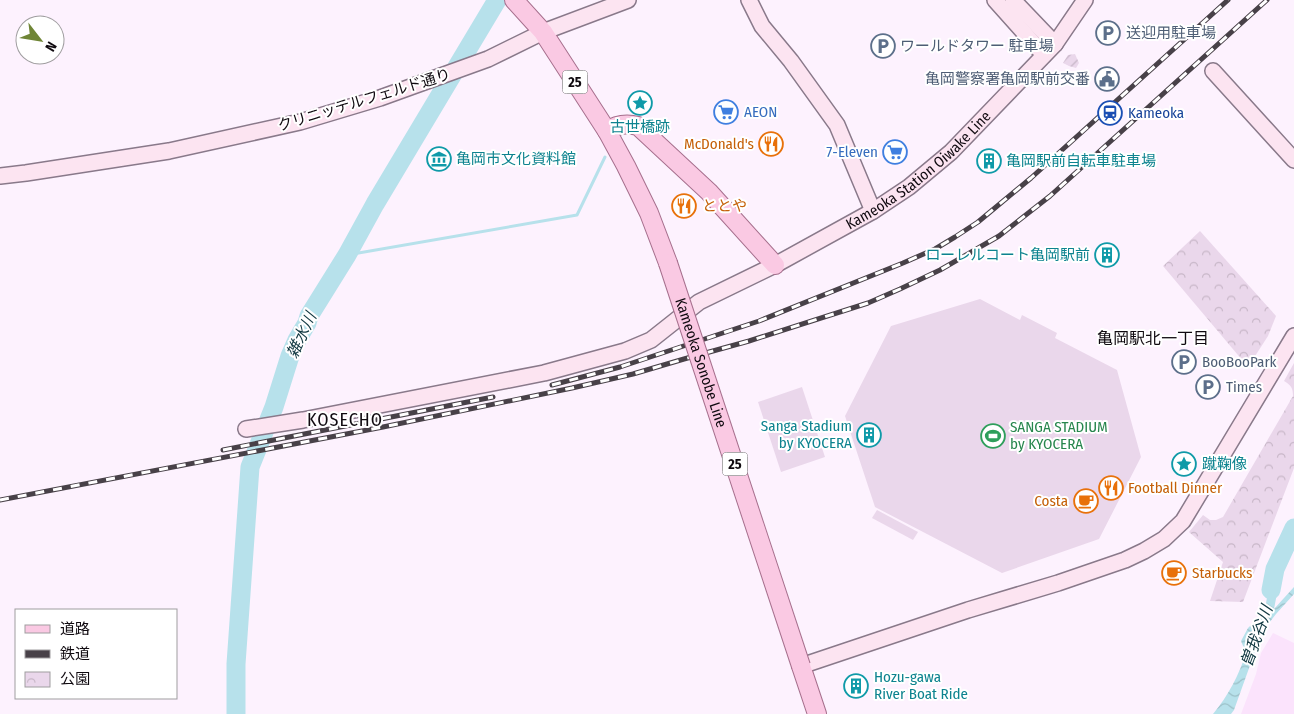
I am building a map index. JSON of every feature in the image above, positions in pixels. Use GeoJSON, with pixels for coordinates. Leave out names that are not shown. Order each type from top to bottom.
{"type":"FeatureCollection","features":[{"type":"Feature","properties":{"kind":"main road","name":"Kameoka Sonobe Line"},"geometry":{"type":"LineString","coordinates":[[514,0],[543,32],[607,131],[649,213],[668,263],[817,714]]}},
{"type":"Feature","properties":{"kind":"main road"},"geometry":{"type":"LineString","coordinates":[[607,131],[614,126],[623,124],[638,126],[709,192],[775,265]]}},
{"type":"Feature","properties":{"kind":"street","name":"クリニッテルフェルド通り"},"geometry":{"type":"LineString","coordinates":[[0,176],[169,151],[300,122],[380,98],[488,59],[543,32],[628,0]]}},
{"type":"Feature","properties":{"kind":"street"},"geometry":{"type":"LineString","coordinates":[[749,0],[762,26],[791,61],[837,126],[873,211]]}},
{"type":"Feature","properties":{"kind":"street"},"geometry":{"type":"LineString","coordinates":[[995,0],[1049,49]]}},
{"type":"Feature","properties":{"kind":"street"},"geometry":{"type":"LineString","coordinates":[[1013,0],[1049,49]]}},
{"type":"Feature","properties":{"kind":"street","name":"Kameoka Station Oiwake Line"},"geometry":{"type":"LineString","coordinates":[[246,429],[303,420],[544,373],[625,351],[651,340],[699,302],[775,265],[873,211],[909,187],[950,152],[1049,49],[1085,0]]}},
{"type":"Feature","properties":{"kind":"street"},"geometry":{"type":"LineString","coordinates":[[1213,71],[1294,160]]}},
{"type":"Feature","properties":{"kind":"street"},"geometry":{"type":"LineString","coordinates":[[801,666],[1124,560],[1164,539],[1183,521],[1294,336]]}},
{"type":"Feature","properties":{"kind":"shaded area"},"geometry":{"type":"Polygon","coordinates":[[[1273,633],[1294,643],[1294,714],[1241,714],[1256,674],[1261,653],[1273,633]]]}},
{"type":"Feature","properties":{"kind":"green space"},"geometry":{"type":"Polygon","coordinates":[[[1075,54],[1079,63],[1076,68],[1063,63],[1068,55],[1075,54]]]}},
{"type":"Feature","properties":{"kind":"green space"},"geometry":{"type":"Polygon","coordinates":[[[1200,231],[1276,316],[1268,336],[1248,367],[1163,266],[1200,231]]]}},
{"type":"Feature","properties":{"kind":"green space","name":"SANGA STADIUM by KYOCERA"},"geometry":{"type":"Polygon","coordinates":[[[980,299],[1020,320],[1022,315],[1057,333],[1055,338],[1117,370],[1141,457],[1099,539],[1002,573],[875,507],[845,416],[891,326],[980,299]]]}},
{"type":"Feature","properties":{"kind":"green space"},"geometry":{"type":"Polygon","coordinates":[[[1294,363],[1294,468],[1243,602],[1210,601],[1223,562],[1189,532],[1203,515],[1210,520],[1223,517],[1293,396],[1291,387],[1284,381],[1294,363]]]}},
{"type":"Feature","properties":{"kind":"green space"},"geometry":{"type":"Polygon","coordinates":[[[802,387],[825,457],[781,472],[758,402],[802,387]]]}},
{"type":"Feature","properties":{"kind":"green space"},"geometry":{"type":"Polygon","coordinates":[[[877,510],[918,532],[913,540],[872,518],[877,510]]]}},
{"type":"Feature","properties":{"kind":"water"},"geometry":{"type":"Polygon","coordinates":[[[1273,563],[1279,568],[1277,579],[1279,583],[1274,609],[1294,587],[1294,594],[1262,632],[1234,710],[1231,714],[1213,714],[1228,693],[1243,661],[1246,653],[1241,641],[1248,628],[1265,609],[1273,563]]]}},
{"type":"Feature","properties":{"kind":"waterway","name":"雑水川"},"geometry":{"type":"LineString","coordinates":[[236,714],[236,664],[250,467],[274,407],[290,356],[309,316],[497,0]]}},
{"type":"Feature","properties":{"kind":"waterway"},"geometry":{"type":"LineString","coordinates":[[347,255],[577,215],[605,157]]}},
{"type":"Feature","properties":{"kind":"waterway","name":"曽我谷川"},"geometry":{"type":"LineString","coordinates":[[1271,590],[1275,569],[1294,528]]}},
{"type":"Feature","properties":{"kind":"railway"},"geometry":{"type":"LineString","coordinates":[[552,385],[620,367],[759,321],[935,249],[978,222],[1031,178],[1228,0]]}},
{"type":"Feature","properties":{"kind":"railway"},"geometry":{"type":"LineString","coordinates":[[0,500],[383,427],[572,388],[633,374],[749,341],[868,303],[940,270],[999,236],[1050,196],[1267,0]]}},
{"type":"Feature","properties":{"kind":"railway"},"geometry":{"type":"LineString","coordinates":[[223,450],[493,397]]}},
{"type":"Feature","properties":{"kind":"place","name":"送迎用駐車場"},"geometry":{"type":"Point","coordinates":[1108,33]}},
{"type":"Feature","properties":{"kind":"place","name":"ワールドタワー 駐車場"},"geometry":{"type":"Point","coordinates":[883,46]}},
{"type":"Feature","properties":{"kind":"place","name":"亀岡警察署亀岡駅前交番"},"geometry":{"type":"Point","coordinates":[1107,79]}},
{"type":"Feature","properties":{"kind":"place","name":"古世橋跡"},"geometry":{"type":"Point","coordinates":[640,103]}},
{"type":"Feature","properties":{"kind":"place","name":"AEON"},"geometry":{"type":"Point","coordinates":[726,112]}},
{"type":"Feature","properties":{"kind":"place","name":"Kameoka"},"geometry":{"type":"Point","coordinates":[1110,113]}},
{"type":"Feature","properties":{"kind":"place","name":"McDonald's"},"geometry":{"type":"Point","coordinates":[771,144]}},
{"type":"Feature","properties":{"kind":"place","name":"7-Eleven"},"geometry":{"type":"Point","coordinates":[895,152]}},
{"type":"Feature","properties":{"kind":"place","name":"亀岡市文化資料館"},"geometry":{"type":"Point","coordinates":[439,159]}},
{"type":"Feature","properties":{"kind":"place","name":"亀岡駅前自転車駐車場"},"geometry":{"type":"Point","coordinates":[989,161]}},
{"type":"Feature","properties":{"kind":"place","name":"ととや"},"geometry":{"type":"Point","coordinates":[684,206]}},
{"type":"Feature","properties":{"kind":"place","name":"ローレルコート亀岡駅前"},"geometry":{"type":"Point","coordinates":[1107,255]}},
{"type":"Feature","properties":{"kind":"place","name":"BooBooPark"},"geometry":{"type":"Point","coordinates":[1184,362]}},
{"type":"Feature","properties":{"kind":"place","name":"Times"},"geometry":{"type":"Point","coordinates":[1208,387]}},
{"type":"Feature","properties":{"kind":"place","name":"Sanga Stadium by KYOCERA"},"geometry":{"type":"Point","coordinates":[869,435]}},
{"type":"Feature","properties":{"kind":"place","name":"SANGA STADIUM by KYOCERA"},"geometry":{"type":"Point","coordinates":[993,436]}},
{"type":"Feature","properties":{"kind":"place","name":"蹴鞠像"},"geometry":{"type":"Point","coordinates":[1184,464]}},
{"type":"Feature","properties":{"kind":"place","name":"Football Dinner"},"geometry":{"type":"Point","coordinates":[1111,488]}},
{"type":"Feature","properties":{"kind":"place","name":"Costa"},"geometry":{"type":"Point","coordinates":[1086,501]}},
{"type":"Feature","properties":{"kind":"place","name":"Starbucks"},"geometry":{"type":"Point","coordinates":[1174,573]}},
{"type":"Feature","properties":{"kind":"place","name":"Hozu-gawa River Boat Ride"},"geometry":{"type":"Point","coordinates":[856,686]}},
{"type":"Feature","properties":{"kind":"district","name":"亀岡駅北一丁目"},"geometry":{"type":"Point","coordinates":[1153,338]}},
{"type":"Feature","properties":{"kind":"district","name":"KOSECHO"},"geometry":{"type":"Point","coordinates":[345,420]}}]}
